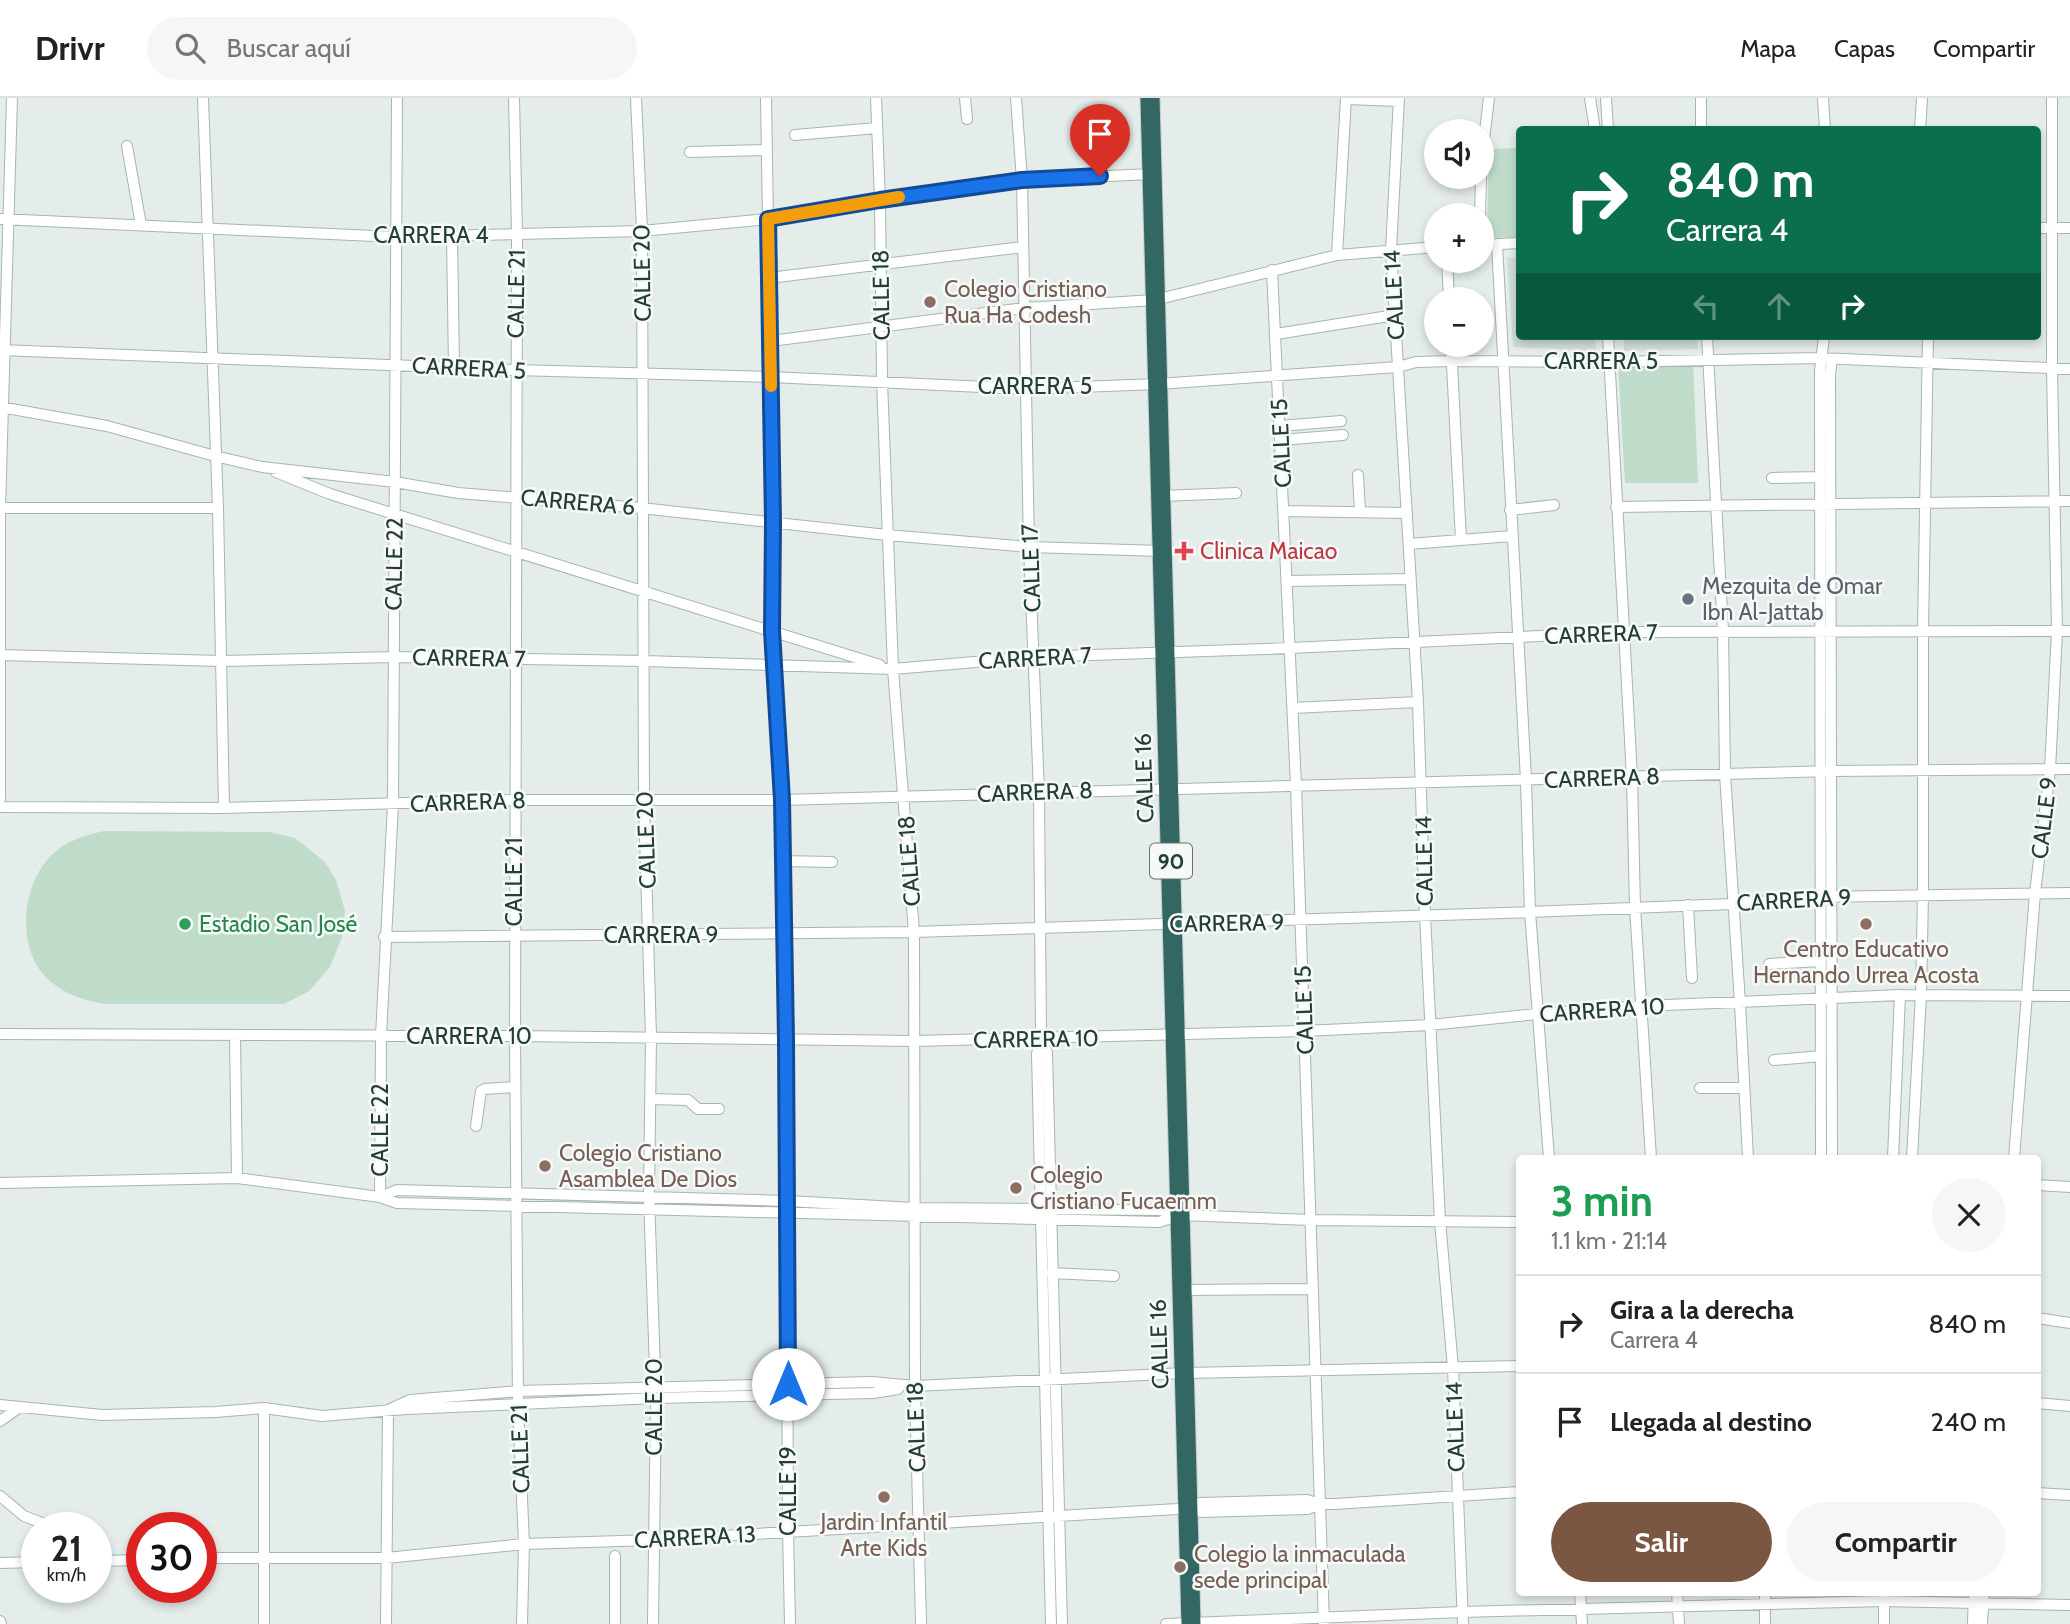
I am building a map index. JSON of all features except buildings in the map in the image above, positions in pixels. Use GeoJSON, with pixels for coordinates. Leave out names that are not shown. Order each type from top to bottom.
{"type":"FeatureCollection","features":[{"type":"Feature","properties":{"kind":"highway","name":"CALLE 16"},"geometry":{"type":"LineString","coordinates":[[1150,98],[1191,1623]]}},
{"type":"Feature","properties":{"kind":"street"},"geometry":{"type":"LineString","coordinates":[[0,799],[1,407],[5,219],[12,98]]}},
{"type":"Feature","properties":{"kind":"street"},"geometry":{"type":"LineString","coordinates":[[203,98],[218,508],[225,808]]}},
{"type":"Feature","properties":{"kind":"street","name":"CALLE 22"},"geometry":{"type":"LineString","coordinates":[[380,1197],[384,937],[393,804],[397,98]]}},
{"type":"Feature","properties":{"kind":"street","name":"CALLE 21"},"geometry":{"type":"LineString","coordinates":[[514,98],[517,234],[514,1036],[518,1406],[524,1544],[523,1624]]}},
{"type":"Feature","properties":{"kind":"street","name":"CALLE 20"},"geometry":{"type":"LineString","coordinates":[[636,98],[642,231],[644,801],[651,1037],[649,1197],[655,1393],[653,1624]]}},
{"type":"Feature","properties":{"kind":"street","name":"CALLE 19"},"geometry":{"type":"LineString","coordinates":[[766,98],[771,341],[772,631],[782,800],[786,1040],[790,1624]]}},
{"type":"Feature","properties":{"kind":"street","name":"CALLE 18"},"geometry":{"type":"LineString","coordinates":[[876,98],[882,381],[893,669],[914,932],[915,1386],[921,1624]]}},
{"type":"Feature","properties":{"kind":"street"},"geometry":{"type":"LineString","coordinates":[[965,98],[967,119]]}},
{"type":"Feature","properties":{"kind":"street","name":"CALLE 17"},"geometry":{"type":"LineString","coordinates":[[1016,98],[1022,180],[1030,547],[1039,792],[1041,1039],[1037,1054],[1054,1515],[1062,1624]]}},
{"type":"Feature","properties":{"kind":"street"},"geometry":{"type":"LineString","coordinates":[[1337,255],[1346,98],[1399,100]]}},
{"type":"Feature","properties":{"kind":"street"},"geometry":{"type":"LineString","coordinates":[[1486,119],[1489,98]]}},
{"type":"Feature","properties":{"kind":"street"},"geometry":{"type":"LineString","coordinates":[[1590,98],[1594,126]]}},
{"type":"Feature","properties":{"kind":"street"},"geometry":{"type":"LineString","coordinates":[[1606,98],[1608,126]]}},
{"type":"Feature","properties":{"kind":"street"},"geometry":{"type":"LineString","coordinates":[[1700,98],[1701,126]]}},
{"type":"Feature","properties":{"kind":"street"},"geometry":{"type":"LineString","coordinates":[[1823,98],[1825,126]]}},
{"type":"Feature","properties":{"kind":"street"},"geometry":{"type":"LineString","coordinates":[[1920,126],[1922,98]]}},
{"type":"Feature","properties":{"kind":"street","name":"CALLE 9"},"geometry":{"type":"LineString","coordinates":[[2014,1155],[2035,893],[2050,770],[2057,631],[2052,369],[2052,98]]}},
{"type":"Feature","properties":{"kind":"street","name":"CALLE 14"},"geometry":{"type":"LineString","coordinates":[[1399,100],[1391,250],[1415,643],[1430,1025],[1440,1222],[1453,1368],[1463,1618]]}},
{"type":"Feature","properties":{"kind":"street"},"geometry":{"type":"LineString","coordinates":[[795,135],[877,128]]}},
{"type":"Feature","properties":{"kind":"street"},"geometry":{"type":"LineString","coordinates":[[127,146],[141,225]]}},
{"type":"Feature","properties":{"kind":"street"},"geometry":{"type":"LineString","coordinates":[[690,152],[766,150]]}},
{"type":"Feature","properties":{"kind":"street","name":"CARRERA 4"},"geometry":{"type":"LineString","coordinates":[[5,219],[396,237],[642,231],[768,219],[1022,180],[1152,174]]}},
{"type":"Feature","properties":{"kind":"street"},"geometry":{"type":"LineString","coordinates":[[2041,228],[2070,228]]}},
{"type":"Feature","properties":{"kind":"street"},"geometry":{"type":"LineString","coordinates":[[452,237],[454,367]]}},
{"type":"Feature","properties":{"kind":"street"},"geometry":{"type":"LineString","coordinates":[[1516,243],[1497,244],[1530,912],[1549,1155]]}},
{"type":"Feature","properties":{"kind":"street"},"geometry":{"type":"LineString","coordinates":[[769,278],[1023,247]]}},
{"type":"Feature","properties":{"kind":"street"},"geometry":{"type":"LineString","coordinates":[[771,341],[1025,308],[1155,300],[1337,255],[1424,248]]}},
{"type":"Feature","properties":{"kind":"street","name":"CALLE 15"},"geometry":{"type":"LineString","coordinates":[[1272,270],[1291,648],[1323,1621]]}},
{"type":"Feature","properties":{"kind":"street"},"geometry":{"type":"LineString","coordinates":[[1276,334],[1395,315]]}},
{"type":"Feature","properties":{"kind":"street"},"geometry":{"type":"LineString","coordinates":[[1608,340],[1632,777],[1635,907],[1651,1155]]}},
{"type":"Feature","properties":{"kind":"street"},"geometry":{"type":"LineString","coordinates":[[1707,340],[1723,631],[1725,774],[1748,1155]]}},
{"type":"Feature","properties":{"kind":"street"},"geometry":{"type":"LineString","coordinates":[[1825,340],[1830,374],[1825,505],[1826,630],[1832,771],[1832,1155]]}},
{"type":"Feature","properties":{"kind":"street"},"geometry":{"type":"LineString","coordinates":[[1912,1155],[1921,995],[1923,894],[1923,630],[1928,340]]}},
{"type":"Feature","properties":{"kind":"street","name":"CARRERA 5"},"geometry":{"type":"LineString","coordinates":[[3,350],[882,381],[1026,389],[1158,384],[1452,361],[1608,362],[1827,358],[2070,369]]}},
{"type":"Feature","properties":{"kind":"street"},"geometry":{"type":"LineString","coordinates":[[1452,357],[1461,540]]}},
{"type":"Feature","properties":{"kind":"street"},"geometry":{"type":"LineString","coordinates":[[1825,505],[1819,477],[1827,358]]}},
{"type":"Feature","properties":{"kind":"street","name":"CARRERA 6"},"geometry":{"type":"LineString","coordinates":[[1,407],[107,426],[262,467],[395,482],[458,493],[641,508],[887,535],[1030,547],[1162,551]]}},
{"type":"Feature","properties":{"kind":"street"},"geometry":{"type":"LineString","coordinates":[[1280,426],[1341,421]]}},
{"type":"Feature","properties":{"kind":"street"},"geometry":{"type":"LineString","coordinates":[[1280,440],[1343,435]]}},
{"type":"Feature","properties":{"kind":"street"},"geometry":{"type":"LineString","coordinates":[[262,467],[330,494],[893,669]]}},
{"type":"Feature","properties":{"kind":"street"},"geometry":{"type":"LineString","coordinates":[[1358,475],[1360,512]]}},
{"type":"Feature","properties":{"kind":"street"},"geometry":{"type":"LineString","coordinates":[[1772,478],[1819,477]]}},
{"type":"Feature","properties":{"kind":"street"},"geometry":{"type":"LineString","coordinates":[[1161,496],[1236,493]]}},
{"type":"Feature","properties":{"kind":"street"},"geometry":{"type":"LineString","coordinates":[[1616,507],[2070,501]]}},
{"type":"Feature","properties":{"kind":"street"},"geometry":{"type":"LineString","coordinates":[[1510,510],[1554,505]]}},
{"type":"Feature","properties":{"kind":"street"},"geometry":{"type":"LineString","coordinates":[[0,508],[218,508]]}},
{"type":"Feature","properties":{"kind":"street"},"geometry":{"type":"LineString","coordinates":[[1284,511],[1407,513]]}},
{"type":"Feature","properties":{"kind":"street"},"geometry":{"type":"LineString","coordinates":[[1409,544],[1512,536]]}},
{"type":"Feature","properties":{"kind":"street"},"geometry":{"type":"LineString","coordinates":[[1287,581],[1411,579]]}},
{"type":"Feature","properties":{"kind":"street"},"geometry":{"type":"LineString","coordinates":[[1821,1155],[1819,771],[1826,630]]}},
{"type":"Feature","properties":{"kind":"street","name":"CARRERA 7"},"geometry":{"type":"LineString","coordinates":[[1,655],[221,661],[393,657],[893,669],[1034,657],[1415,643],[1623,632],[2070,631]]}},
{"type":"Feature","properties":{"kind":"street"},"geometry":{"type":"LineString","coordinates":[[1293,708],[1418,702]]}},
{"type":"Feature","properties":{"kind":"street","name":"CARRERA 8"},"geometry":{"type":"LineString","coordinates":[[0,807],[225,808],[514,800],[782,800],[1819,771],[2070,769]]}},
{"type":"Feature","properties":{"kind":"street"},"geometry":{"type":"LineString","coordinates":[[783,861],[832,862]]}},
{"type":"Feature","properties":{"kind":"street","name":"CARRERA 9"},"geometry":{"type":"LineString","coordinates":[[384,937],[914,932],[1300,921],[1732,904],[1820,897],[2070,893]]}},
{"type":"Feature","properties":{"kind":"street"},"geometry":{"type":"LineString","coordinates":[[1688,905],[1692,978]]}},
{"type":"Feature","properties":{"kind":"street"},"geometry":{"type":"LineString","coordinates":[[1769,964],[1820,961]]}},
{"type":"Feature","properties":{"kind":"street"},"geometry":{"type":"LineString","coordinates":[[1893,1155],[1900,995]]}},
{"type":"Feature","properties":{"kind":"street","name":"CARRERA 10"},"geometry":{"type":"LineString","coordinates":[[0,1034],[915,1041],[1041,1039],[1430,1025],[1642,1006],[1820,998],[1900,995],[2070,996]]}},
{"type":"Feature","properties":{"kind":"street"},"geometry":{"type":"LineString","coordinates":[[234,1036],[237,1178]]}},
{"type":"Feature","properties":{"kind":"street"},"geometry":{"type":"LineString","coordinates":[[1773,1060],[1821,1056]]}},
{"type":"Feature","properties":{"kind":"street"},"geometry":{"type":"LineString","coordinates":[[476,1126],[481,1091],[515,1087]]}},
{"type":"Feature","properties":{"kind":"street"},"geometry":{"type":"LineString","coordinates":[[1700,1088],[1743,1087]]}},
{"type":"Feature","properties":{"kind":"street"},"geometry":{"type":"LineString","coordinates":[[650,1099],[688,1100],[698,1109],[719,1109]]}},
{"type":"Feature","properties":{"kind":"street"},"geometry":{"type":"LineString","coordinates":[[0,1183],[237,1178],[380,1197],[397,1203],[788,1213],[1045,1214],[1158,1210],[1180,1215],[1311,1220],[1516,1222]]}},
{"type":"Feature","properties":{"kind":"street"},"geometry":{"type":"LineString","coordinates":[[2041,1185],[2070,1187]]}},
{"type":"Feature","properties":{"kind":"street"},"geometry":{"type":"LineString","coordinates":[[380,1197],[397,1190],[788,1200],[914,1212]]}},
{"type":"Feature","properties":{"kind":"street","name":"CALLE 17"},"geometry":{"type":"LineString","coordinates":[[1045,1214],[1052,1273],[1050,1381]]}},
{"type":"Feature","properties":{"kind":"street"},"geometry":{"type":"LineString","coordinates":[[1052,1273],[1114,1276]]}},
{"type":"Feature","properties":{"kind":"street"},"geometry":{"type":"LineString","coordinates":[[1182,1290],[1313,1289]]}},
{"type":"Feature","properties":{"kind":"street"},"geometry":{"type":"LineString","coordinates":[[2041,1319],[2070,1323]]}},
{"type":"Feature","properties":{"kind":"street"},"geometry":{"type":"LineString","coordinates":[[388,1410],[410,1400],[518,1391],[788,1396],[873,1393],[915,1386],[1185,1373],[1516,1366]]}},
{"type":"Feature","properties":{"kind":"street"},"geometry":{"type":"LineString","coordinates":[[0,1405],[17,1409],[102,1415],[264,1408],[322,1416],[388,1410],[518,1406],[788,1384],[872,1382],[915,1386]]}},
{"type":"Feature","properties":{"kind":"street"},"geometry":{"type":"LineString","coordinates":[[2041,1403],[2070,1406]]}},
{"type":"Feature","properties":{"kind":"street"},"geometry":{"type":"LineString","coordinates":[[264,1408],[264,1624]]}},
{"type":"Feature","properties":{"kind":"street"},"geometry":{"type":"LineString","coordinates":[[0,1421],[17,1409]]}},
{"type":"Feature","properties":{"kind":"street"},"geometry":{"type":"LineString","coordinates":[[386,1624],[388,1410]]}},
{"type":"Feature","properties":{"kind":"street","name":"CARRERA 13"},"geometry":{"type":"LineString","coordinates":[[217,1558],[386,1558],[524,1544],[1188,1508],[1201,1512],[1308,1509],[1320,1504],[1516,1492]]}},
{"type":"Feature","properties":{"kind":"street"},"geometry":{"type":"LineString","coordinates":[[2041,1493],[2070,1495]]}},
{"type":"Feature","properties":{"kind":"street"},"geometry":{"type":"LineString","coordinates":[[0,1496],[21,1514]]}},
{"type":"Feature","properties":{"kind":"street","name":"CALLE 17"},"geometry":{"type":"LineString","coordinates":[[1051,1624],[1054,1515]]}},
{"type":"Feature","properties":{"kind":"street"},"geometry":{"type":"LineString","coordinates":[[615,1556],[615,1624]]}},
{"type":"Feature","properties":{"kind":"street"},"geometry":{"type":"LineString","coordinates":[[0,1563],[21,1562]]}},
{"type":"Feature","properties":{"kind":"street"},"geometry":{"type":"LineString","coordinates":[[1580,1596],[1582,1624]]}},
{"type":"Feature","properties":{"kind":"street"},"geometry":{"type":"LineString","coordinates":[[1677,1596],[1679,1624]]}},
{"type":"Feature","properties":{"kind":"street"},"geometry":{"type":"LineString","coordinates":[[1765,1624],[1766,1596]]}},
{"type":"Feature","properties":{"kind":"street"},"geometry":{"type":"LineString","coordinates":[[1166,1624],[1463,1618],[1678,1605],[1766,1605],[1884,1597],[1979,1597],[2070,1605]]}},
{"type":"Feature","properties":{"kind":"street"},"geometry":{"type":"LineString","coordinates":[[1884,1597],[1884,1624]]}},
{"type":"Feature","properties":{"kind":"street"},"geometry":{"type":"LineString","coordinates":[[1973,1624],[1979,1597]]}},
{"type":"Feature","properties":{"kind":"street"},"geometry":{"type":"LineString","coordinates":[[1979,1597],[1982,1624]]}},
{"type":"Feature","properties":{"kind":"shaded area"},"geometry":{"type":"Polygon","coordinates":[[[1516,257],[1516,340],[1595,340],[1596,351],[1513,347],[1507,258],[1516,257]]]}},
{"type":"Feature","properties":{"kind":"shaded area"},"geometry":{"type":"Polygon","coordinates":[[[1624,340],[1697,340],[1698,349],[1624,351],[1624,340]]]}},
{"type":"Feature","properties":{"kind":"green space"},"geometry":{"type":"Polygon","coordinates":[[[1516,148],[1516,237],[1494,238],[1494,203],[1488,203],[1488,189],[1494,189],[1494,149],[1516,148]]]}},
{"type":"Feature","properties":{"kind":"green space"},"geometry":{"type":"Polygon","coordinates":[[[1693,360],[1698,483],[1625,483],[1618,364],[1693,360]]]}},
{"type":"Feature","properties":{"kind":"green space","name":"Estadio San José"},"geometry":{"type":"Polygon","coordinates":[[[104,831],[269,832],[295,838],[325,862],[336,880],[345,911],[342,937],[330,967],[309,991],[284,1004],[104,1004],[82,999],[62,990],[38,968],[31,952],[26,916],[29,897],[35,880],[55,852],[72,841],[104,831]]]}},
{"type":"Feature","properties":{"kind":"slow traffic"},"geometry":{"type":"LineString","coordinates":[[771,386],[768,219],[899,197]]}},
{"type":"Feature","properties":{"kind":"place","name":"Colegio Cristiano Rua Ha Codesh"},"geometry":{"type":"Point","coordinates":[930,302]}},
{"type":"Feature","properties":{"kind":"place","name":"Clinica Maicao"},"geometry":{"type":"Point","coordinates":[1184,551]}},
{"type":"Feature","properties":{"kind":"place","name":"Mezquita de Omar Ibn Al-Jattab"},"geometry":{"type":"Point","coordinates":[1688,599]}},
{"type":"Feature","properties":{"kind":"place","name":"Estadio San José"},"geometry":{"type":"Point","coordinates":[185,924]}},
{"type":"Feature","properties":{"kind":"place","name":"Centro Educativo Hernando Urrea Acosta"},"geometry":{"type":"Point","coordinates":[1866,924]}},
{"type":"Feature","properties":{"kind":"place","name":"Colegio Cristiano Asamblea De Dios"},"geometry":{"type":"Point","coordinates":[545,1166]}},
{"type":"Feature","properties":{"kind":"place","name":"Colegio Cristiano Fucaemm"},"geometry":{"type":"Point","coordinates":[1016,1188]}},
{"type":"Feature","properties":{"kind":"place","name":"Jardin Infantil Arte Kids"},"geometry":{"type":"Point","coordinates":[884,1497]}},
{"type":"Feature","properties":{"kind":"place","name":"Colegio la inmaculada sede principal"},"geometry":{"type":"Point","coordinates":[1180,1567]}},
{"type":"Feature","properties":{"kind":"route"},"geometry":{"type":"LineString","coordinates":[[788,1384],[782,800],[772,631],[768,219],[1022,180],[1100,176]]}}]}
